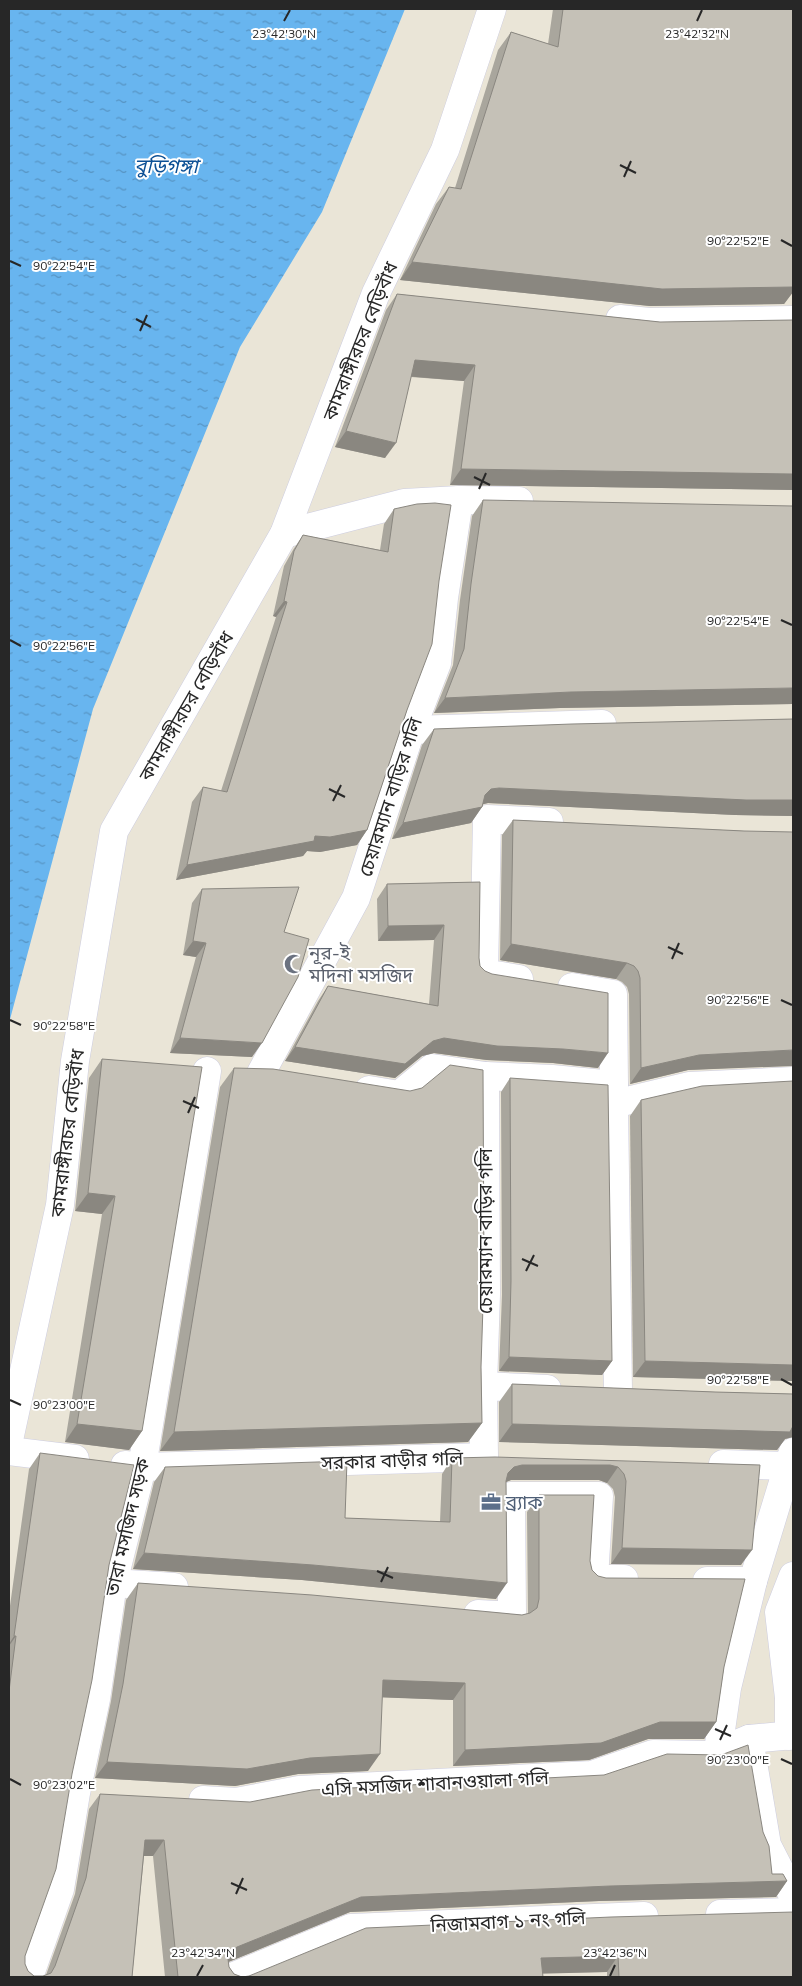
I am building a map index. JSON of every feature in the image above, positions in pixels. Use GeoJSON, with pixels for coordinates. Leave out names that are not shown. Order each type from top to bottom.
{"type":"FeatureCollection","features":[{"type":"Feature","properties":{"kind":"street","name":"কামরাঙ্গীরচর বেড়িবাঁধ"},"geometry":{"type":"LineString","coordinates":[[9,1440],[60,1205],[75,1061],[114,831],[284,534],[376,293],[445,150],[492,9]]}},
{"type":"Feature","properties":{"kind":"street"},"geometry":{"type":"LineString","coordinates":[[376,293],[405,296]]}},
{"type":"Feature","properties":{"kind":"street"},"geometry":{"type":"LineString","coordinates":[[600,316],[649,322],[793,320]]}},
{"type":"Feature","properties":{"kind":"street"},"geometry":{"type":"LineString","coordinates":[[284,534],[404,503],[459,500],[548,502]]}},
{"type":"Feature","properties":{"kind":"street","name":"চেয়ারম্যান বাড়ির গলি"},"geometry":{"type":"LineString","coordinates":[[260,1073],[356,898],[411,730],[437,663],[444,598],[459,500]]}},
{"type":"Feature","properties":{"kind":"street"},"geometry":{"type":"LineString","coordinates":[[411,730],[628,723]]}},
{"type":"Feature","properties":{"kind":"street"},"geometry":{"type":"LineString","coordinates":[[576,823],[487,819],[484,973],[613,994],[618,1392]]}},
{"type":"Feature","properties":{"kind":"street"},"geometry":{"type":"LineString","coordinates":[[75,1061],[103,1063]]}},
{"type":"Feature","properties":{"kind":"street"},"geometry":{"type":"LineString","coordinates":[[344,1086],[399,1095],[432,1068],[485,1076],[552,1079],[614,1094],[690,1086],[793,1081]]}},
{"type":"Feature","properties":{"kind":"street"},"geometry":{"type":"LineString","coordinates":[[179,1069],[260,1073],[288,1077]]}},
{"type":"Feature","properties":{"kind":"street","name":"তারা মসজিদ সড়ক"},"geometry":{"type":"LineString","coordinates":[[29,1977],[60,1889],[76,1793],[96,1699],[113,1583],[142,1467],[207,1071]]}},
{"type":"Feature","properties":{"kind":"street","name":"চেয়ারম্যান বাড়ির গলি"},"geometry":{"type":"LineString","coordinates":[[483,1386],[486,1294],[485,1076]]}},
{"type":"Feature","properties":{"kind":"street"},"geometry":{"type":"LineString","coordinates":[[483,1386],[646,1393]]}},
{"type":"Feature","properties":{"kind":"street","name":"সরকার বাড়ীর গলি"},"geometry":{"type":"LineString","coordinates":[[9,1451],[142,1467],[484,1457],[483,1386]]}},
{"type":"Feature","properties":{"kind":"street"},"geometry":{"type":"LineString","coordinates":[[484,1457],[513,1458]]}},
{"type":"Feature","properties":{"kind":"street"},"geometry":{"type":"LineString","coordinates":[[697,1464],[790,1459],[753,1581],[727,1688],[718,1751]]}},
{"type":"Feature","properties":{"kind":"street"},"geometry":{"type":"LineString","coordinates":[[457,1612],[512,1616],[512,1496],[599,1496],[594,1579],[654,1580]]}},
{"type":"Feature","properties":{"kind":"street"},"geometry":{"type":"LineString","coordinates":[[791,1736],[789,1698],[779,1612],[793,1576]]}},
{"type":"Feature","properties":{"kind":"street"},"geometry":{"type":"LineString","coordinates":[[683,1580],[753,1581]]}},
{"type":"Feature","properties":{"kind":"street"},"geometry":{"type":"LineString","coordinates":[[113,1583],[202,1589]]}},
{"type":"Feature","properties":{"kind":"street","name":"এসি মসজিদ শাবানওয়ালা গলি"},"geometry":{"type":"LineString","coordinates":[[180,1799],[236,1802],[299,1790],[592,1775],[653,1754],[710,1755],[749,1739],[791,1736]]}},
{"type":"Feature","properties":{"kind":"street"},"geometry":{"type":"LineString","coordinates":[[749,1739],[767,1845],[793,1896]]}},
{"type":"Feature","properties":{"kind":"street"},"geometry":{"type":"LineString","coordinates":[[76,1793],[104,1795]]}},
{"type":"Feature","properties":{"kind":"street"},"geometry":{"type":"LineString","coordinates":[[694,1915],[793,1912]]}},
{"type":"Feature","properties":{"kind":"street","name":"নিজামবাগ ১ নং গলি"},"geometry":{"type":"LineString","coordinates":[[232,1977],[351,1928],[599,1917],[666,1916]]}},
{"type":"Feature","properties":{"kind":"water","name":"বুড়িগঙ্গা"},"geometry":{"type":"Polygon","coordinates":[[[9,9],[405,9],[322,212],[240,347],[93,709],[9,1023],[9,9]]]}},
{"type":"Feature","properties":{"kind":"building"},"geometry":{"type":"Polygon","coordinates":[[[563,9],[793,9],[793,287],[662,289],[412,262],[449,187],[461,189],[511,32],[558,47],[563,9]]]}},
{"type":"Feature","properties":{"kind":"building"},"geometry":{"type":"Polygon","coordinates":[[[397,294],[660,322],[793,320],[793,474],[461,469],[475,365],[415,360],[396,443],[346,431],[397,294]]]}},
{"type":"Feature","properties":{"kind":"building"},"geometry":{"type":"Polygon","coordinates":[[[483,500],[793,506],[793,688],[571,692],[445,698],[464,649],[483,500]]]}},
{"type":"Feature","properties":{"kind":"building"},"geometry":{"type":"Polygon","coordinates":[[[435,503],[451,505],[439,581],[432,644],[407,710],[367,830],[330,837],[315,836],[314,841],[187,865],[203,787],[227,792],[287,602],[284,601],[294,551],[303,535],[388,552],[394,509],[417,504],[435,503]]]}},
{"type":"Feature","properties":{"kind":"building"},"geometry":{"type":"Polygon","coordinates":[[[793,719],[793,800],[746,800],[499,788],[491,789],[485,795],[482,807],[403,823],[434,729],[793,719]]]}},
{"type":"Feature","properties":{"kind":"building"},"geometry":{"type":"Polygon","coordinates":[[[513,820],[793,832],[793,1050],[699,1055],[641,1068],[640,978],[634,966],[627,963],[511,944],[513,820]]]}},
{"type":"Feature","properties":{"kind":"building"},"geometry":{"type":"Polygon","coordinates":[[[480,882],[480,966],[492,974],[608,993],[608,1053],[497,1046],[444,1038],[433,1041],[405,1064],[295,1047],[328,986],[438,1006],[444,925],[388,926],[387,884],[480,882]]]}},
{"type":"Feature","properties":{"kind":"building"},"geometry":{"type":"Polygon","coordinates":[[[299,887],[284,932],[309,939],[298,977],[262,1043],[180,1038],[206,943],[193,941],[202,889],[299,887]]]}},
{"type":"Feature","properties":{"kind":"building"},"geometry":{"type":"Polygon","coordinates":[[[102,1059],[202,1067],[142,1431],[77,1424],[115,1196],[88,1193],[102,1059]]]}},
{"type":"Feature","properties":{"kind":"building"},"geometry":{"type":"Polygon","coordinates":[[[450,1065],[483,1070],[484,1275],[481,1367],[482,1423],[174,1432],[234,1068],[273,1069],[410,1091],[422,1088],[450,1065]]]}},
{"type":"Feature","properties":{"kind":"building"},"geometry":{"type":"Polygon","coordinates":[[[510,1078],[608,1085],[612,1361],[509,1357],[511,1281],[510,1078]]]}},
{"type":"Feature","properties":{"kind":"building"},"geometry":{"type":"Polygon","coordinates":[[[793,1081],[793,1365],[645,1361],[641,1100],[702,1086],[793,1081]]]}},
{"type":"Feature","properties":{"kind":"building"},"geometry":{"type":"Polygon","coordinates":[[[512,1384],[793,1394],[793,1426],[790,1432],[512,1424],[512,1384]]]}},
{"type":"Feature","properties":{"kind":"building"},"geometry":{"type":"Polygon","coordinates":[[[40,1453],[134,1465],[109,1565],[92,1680],[72,1774],[56,1869],[25,1956],[25,1964],[28,1971],[34,1976],[43,1976],[51,1973],[55,1966],[86,1878],[100,1794],[250,1802],[312,1790],[604,1775],[667,1754],[721,1755],[748,1745],[763,1832],[769,1846],[772,1874],[783,1874],[787,1881],[610,1886],[361,1897],[237,1947],[230,1952],[228,1959],[229,1967],[234,1974],[242,1977],[178,1977],[164,1840],[145,1840],[132,1977],[9,1977],[9,1691],[16,1636],[14,1636],[40,1453]]]}},
{"type":"Feature","properties":{"kind":"building"},"geometry":{"type":"Polygon","coordinates":[[[495,1457],[760,1465],[752,1550],[622,1548],[626,1481],[624,1474],[618,1467],[610,1465],[522,1465],[514,1467],[508,1473],[506,1481],[507,1583],[313,1565],[144,1553],[165,1467],[347,1461],[345,1518],[450,1522],[452,1458],[495,1457]]]}},
{"type":"Feature","properties":{"kind":"building"},"geometry":{"type":"Polygon","coordinates":[[[539,1495],[594,1495],[590,1561],[592,1570],[598,1576],[606,1578],[745,1579],[724,1667],[716,1722],[660,1722],[601,1743],[465,1750],[465,1683],[383,1680],[380,1754],[310,1758],[247,1769],[107,1762],[123,1684],[138,1583],[312,1595],[522,1615],[530,1613],[537,1608],[539,1599],[539,1495]]]}},
{"type":"Feature","properties":{"kind":"building"},"geometry":{"type":"Polygon","coordinates":[[[793,1912],[793,1977],[619,1977],[618,1956],[541,1958],[543,1977],[242,1977],[249,1976],[366,1928],[611,1917],[793,1912]]]}},
{"type":"Feature","properties":{"kind":"place","name":"নূর-ই মদিনা মসজিদ"},"geometry":{"type":"Point","coordinates":[294,964]}},
{"type":"Feature","properties":{"kind":"place","name":"ব্র্যাক"},"geometry":{"type":"Point","coordinates":[491,1502]}}]}
